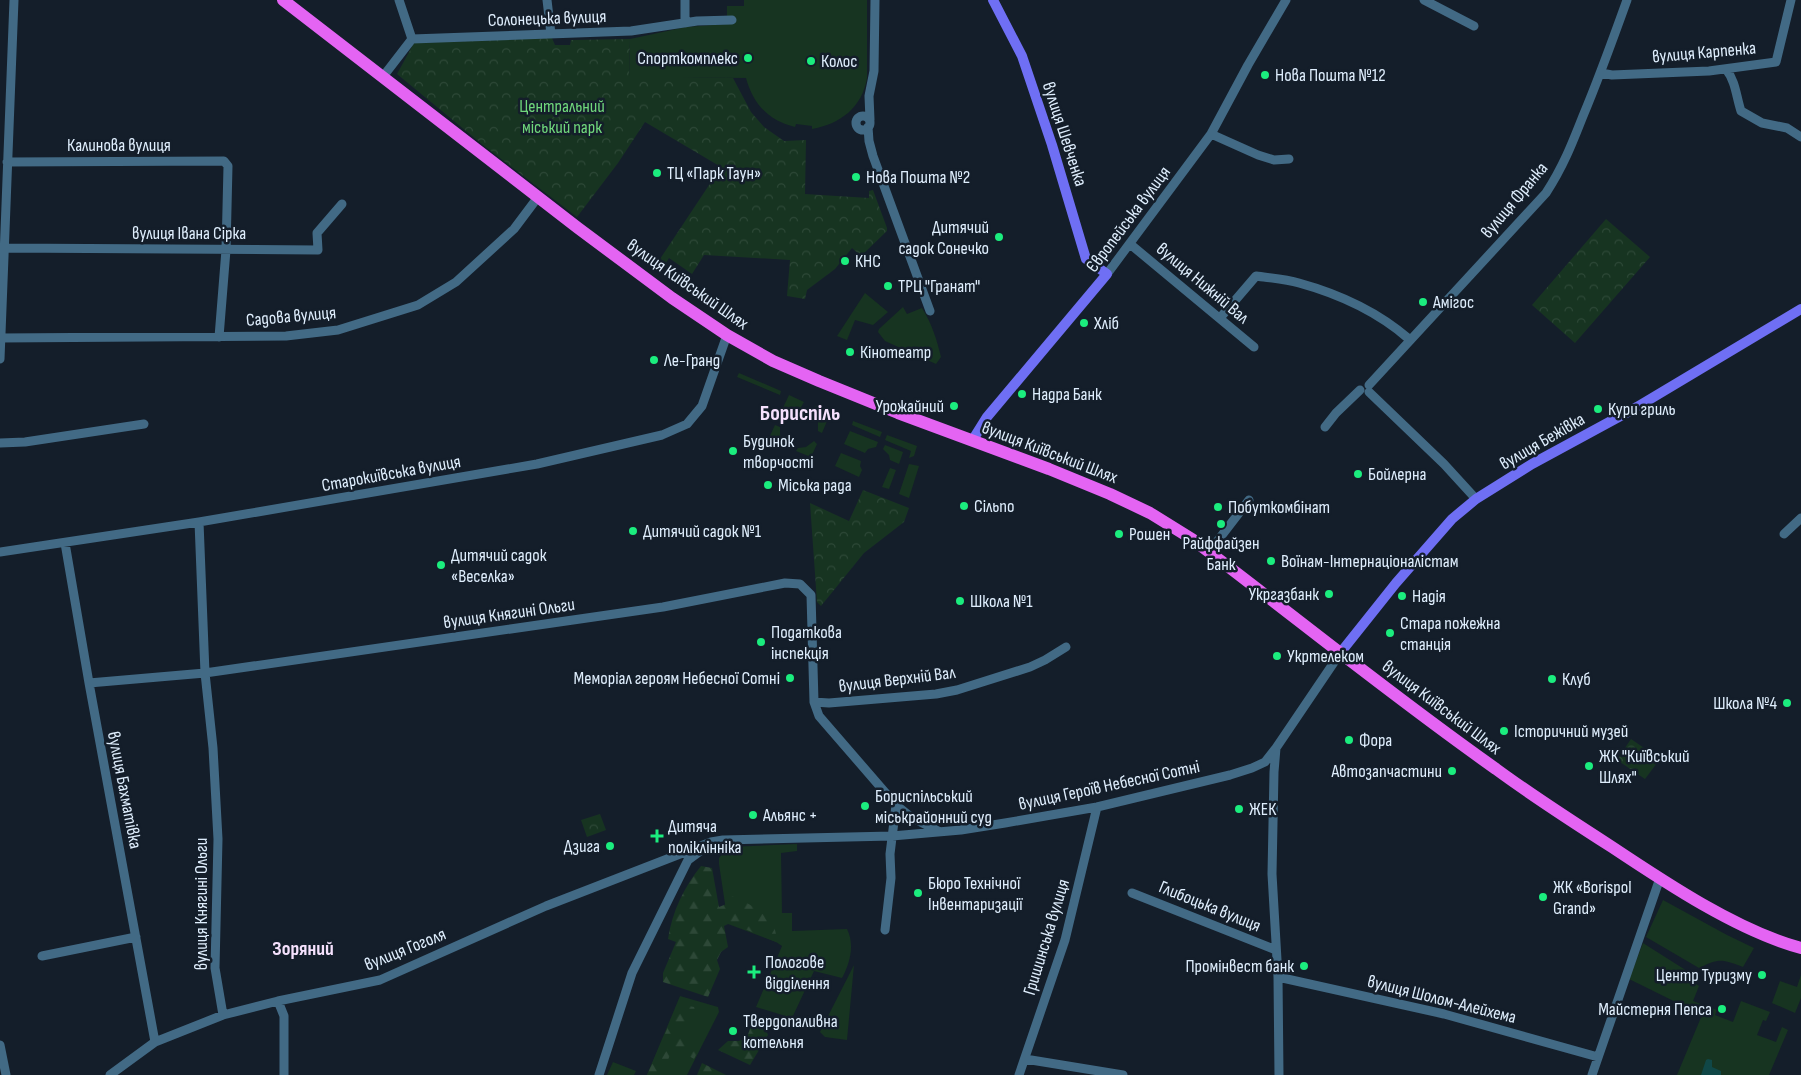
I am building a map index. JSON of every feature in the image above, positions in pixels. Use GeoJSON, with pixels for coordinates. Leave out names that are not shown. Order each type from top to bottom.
{"type":"FeatureCollection","features":[{"type":"Feature","properties":{"kind":"highway","name":"вулиця Київський Шлях"},"geometry":{"type":"LineString","coordinates":[[283,0],[538,197],[672,298],[727,335],[773,361],[819,381],[1110,494],[1150,513],[1192,539],[1495,769],[1563,816],[1660,878],[1740,924],[1786,944],[1801,948]]}},
{"type":"Feature","properties":{"kind":"main road","name":"вулиця Шевченка"},"geometry":{"type":"LineString","coordinates":[[993,0],[1022,56],[1052,145],[1086,258],[1107,274]]}},
{"type":"Feature","properties":{"kind":"main road","name":"Європейська вулиця"},"geometry":{"type":"LineString","coordinates":[[972,441],[987,417],[1107,274]]}},
{"type":"Feature","properties":{"kind":"main road","name":"вулиця Бежівка"},"geometry":{"type":"LineString","coordinates":[[1340,652],[1439,534],[1476,499],[1532,464],[1636,407],[1801,309]]}},
{"type":"Feature","properties":{"kind":"street"},"geometry":{"type":"LineString","coordinates":[[0,359],[14,0]]}},
{"type":"Feature","properties":{"kind":"street"},"geometry":{"type":"LineString","coordinates":[[380,75],[385,74],[412,39],[400,0]]}},
{"type":"Feature","properties":{"kind":"street"},"geometry":{"type":"LineString","coordinates":[[547,0],[551,34]]}},
{"type":"Feature","properties":{"kind":"street"},"geometry":{"type":"LineString","coordinates":[[685,0],[685,23]]}},
{"type":"Feature","properties":{"kind":"street"},"geometry":{"type":"LineString","coordinates":[[875,0],[874,71],[869,96],[867,126],[869,141],[872,156],[930,311]]}},
{"type":"Feature","properties":{"kind":"street","name":"Європейська вулиця"},"geometry":{"type":"LineString","coordinates":[[1107,274],[1211,134],[1286,0]]}},
{"type":"Feature","properties":{"kind":"street"},"geometry":{"type":"LineString","coordinates":[[1424,0],[1474,26]]}},
{"type":"Feature","properties":{"kind":"street","name":"вулиця Франка"},"geometry":{"type":"LineString","coordinates":[[1325,427],[1336,413],[1366,389],[1409,339],[1546,193],[1560,171],[1601,73],[1628,0]]}},
{"type":"Feature","properties":{"kind":"street","name":"вулиця Карпенка"},"geometry":{"type":"LineString","coordinates":[[1601,73],[1612,75],[1726,69],[1776,62],[1791,0]]}},
{"type":"Feature","properties":{"kind":"street","name":"Солонецька вулиця"},"geometry":{"type":"LineString","coordinates":[[412,39],[631,31],[697,21],[732,20]]}},
{"type":"Feature","properties":{"kind":"street"},"geometry":{"type":"LineString","coordinates":[[1726,69],[1736,86],[1741,111],[1762,123],[1786,128],[1801,138]]}},
{"type":"Feature","properties":{"kind":"street"},"geometry":{"type":"LineString","coordinates":[[867,126],[858,128],[856,124],[869,96]]}},
{"type":"Feature","properties":{"kind":"street"},"geometry":{"type":"LineString","coordinates":[[1211,134],[1258,155],[1274,160],[1289,159]]}},
{"type":"Feature","properties":{"kind":"street","name":"Калинова вулиця"},"geometry":{"type":"LineString","coordinates":[[7,162],[224,160],[228,166],[226,250]]}},
{"type":"Feature","properties":{"kind":"street","name":"Садова вулиця"},"geometry":{"type":"LineString","coordinates":[[0,338],[286,336],[338,330],[418,305],[456,282],[514,229],[538,197]]}},
{"type":"Feature","properties":{"kind":"street","name":"вулиця Івана Сірка"},"geometry":{"type":"LineString","coordinates":[[4,248],[318,250],[318,233],[342,204]]}},
{"type":"Feature","properties":{"kind":"street","name":"вулиця Нижній Вал"},"geometry":{"type":"LineString","coordinates":[[1130,244],[1254,347]]}},
{"type":"Feature","properties":{"kind":"street"},"geometry":{"type":"LineString","coordinates":[[219,337],[226,250]]}},
{"type":"Feature","properties":{"kind":"street"},"geometry":{"type":"LineString","coordinates":[[1220,318],[1256,276],[1298,282],[1354,302],[1390,322],[1409,339]]}},
{"type":"Feature","properties":{"kind":"street","name":"Старокиївська вулиця"},"geometry":{"type":"LineString","coordinates":[[0,552],[199,522],[537,464],[662,435],[688,424],[702,406],[727,335]]}},
{"type":"Feature","properties":{"kind":"street"},"geometry":{"type":"LineString","coordinates":[[1366,389],[1444,464],[1476,499]]}},
{"type":"Feature","properties":{"kind":"street"},"geometry":{"type":"LineString","coordinates":[[0,443],[25,442],[144,424]]}},
{"type":"Feature","properties":{"kind":"street"},"geometry":{"type":"LineString","coordinates":[[1209,552],[1248,500]]}},
{"type":"Feature","properties":{"kind":"street"},"geometry":{"type":"LineString","coordinates":[[1784,534],[1801,518]]}},
{"type":"Feature","properties":{"kind":"street","name":"вулиця Княгині Ольги"},"geometry":{"type":"LineString","coordinates":[[199,522],[205,673],[213,748],[218,839],[215,968],[223,1015]]}},
{"type":"Feature","properties":{"kind":"street","name":"вулиця Бахматівка"},"geometry":{"type":"LineString","coordinates":[[65,543],[89,683],[156,1042]]}},
{"type":"Feature","properties":{"kind":"street","name":"вулиця Княгині Ольги"},"geometry":{"type":"LineString","coordinates":[[205,673],[663,607],[785,583],[800,584],[811,595],[814,702]]}},
{"type":"Feature","properties":{"kind":"street","name":"вулиця Верхній Вал"},"geometry":{"type":"LineString","coordinates":[[814,702],[829,703],[936,694],[957,690],[1030,667],[1046,660],[1066,647]]}},
{"type":"Feature","properties":{"kind":"street","name":"Глибоцька вулиця"},"geometry":{"type":"LineString","coordinates":[[1279,1075],[1278,977],[1272,874],[1276,748],[1340,652]]}},
{"type":"Feature","properties":{"kind":"street"},"geometry":{"type":"LineString","coordinates":[[89,683],[205,673]]}},
{"type":"Feature","properties":{"kind":"street"},"geometry":{"type":"LineString","coordinates":[[814,702],[819,716],[896,805],[911,817],[938,832]]}},
{"type":"Feature","properties":{"kind":"street","name":"вулиця Героїв Небесної Сотні"},"geometry":{"type":"LineString","coordinates":[[711,842],[723,840],[892,836],[962,830],[1097,807],[1247,770],[1265,762],[1276,748]]}},
{"type":"Feature","properties":{"kind":"street"},"geometry":{"type":"LineString","coordinates":[[885,930],[891,878],[890,854],[896,805]]}},
{"type":"Feature","properties":{"kind":"street","name":"Гришинська вулиця"},"geometry":{"type":"LineString","coordinates":[[1019,1075],[1065,940],[1097,807]]}},
{"type":"Feature","properties":{"kind":"street"},"geometry":{"type":"LineString","coordinates":[[599,1075],[632,973],[688,860],[711,842]]}},
{"type":"Feature","properties":{"kind":"street","name":"вулиця Гоголя"},"geometry":{"type":"LineString","coordinates":[[110,1075],[156,1042],[223,1015],[278,1001],[380,980],[546,906],[711,842]]}},
{"type":"Feature","properties":{"kind":"street"},"geometry":{"type":"LineString","coordinates":[[1592,1075],[1660,878]]}},
{"type":"Feature","properties":{"kind":"street","name":"Глибоцька вулиця"},"geometry":{"type":"LineString","coordinates":[[1132,893],[1276,950]]}},
{"type":"Feature","properties":{"kind":"street"},"geometry":{"type":"LineString","coordinates":[[42,956],[136,937]]}},
{"type":"Feature","properties":{"kind":"street","name":"вулиця Шолом-Алейхема"},"geometry":{"type":"LineString","coordinates":[[1278,977],[1444,1014],[1598,1057]]}},
{"type":"Feature","properties":{"kind":"street"},"geometry":{"type":"LineString","coordinates":[[278,1001],[284,1016],[284,1075]]}},
{"type":"Feature","properties":{"kind":"street"},"geometry":{"type":"LineString","coordinates":[[0,1045],[6,1075]]}},
{"type":"Feature","properties":{"kind":"street"},"geometry":{"type":"LineString","coordinates":[[1025,1059],[1123,1075]]}},
{"type":"Feature","properties":{"kind":"green space","name":"Спорткомплекс"},"geometry":{"type":"Polygon","coordinates":[[[744,0],[867,0],[867,78],[860,98],[848,113],[822,127],[812,129],[812,126],[796,124],[795,127],[777,120],[763,110],[753,96],[746,78],[629,77],[630,39],[686,27],[727,24],[727,6],[744,6],[744,0]]]}},
{"type":"Feature","properties":{"kind":"green space","name":"Центральний міський парк"},"geometry":{"type":"Polygon","coordinates":[[[552,38],[555,45],[570,45],[571,40],[630,39],[629,76],[733,78],[751,112],[764,127],[784,141],[806,140],[805,194],[869,198],[869,191],[873,190],[887,231],[861,256],[852,248],[835,269],[807,290],[805,299],[787,296],[790,260],[704,255],[692,274],[669,258],[664,266],[658,262],[721,167],[645,122],[618,163],[577,217],[483,145],[397,74],[414,43],[552,38]]]}},
{"type":"Feature","properties":{"kind":"green space"},"geometry":{"type":"Polygon","coordinates":[[[1606,219],[1650,257],[1575,343],[1532,305],[1606,219]]]}},
{"type":"Feature","properties":{"kind":"green space"},"geometry":{"type":"Polygon","coordinates":[[[865,293],[888,312],[873,325],[855,320],[847,340],[837,336],[865,293]]]}},
{"type":"Feature","properties":{"kind":"green space"},"geometry":{"type":"Polygon","coordinates":[[[903,307],[907,314],[922,308],[926,314],[934,332],[941,357],[936,364],[885,341],[878,332],[903,307]]]}},
{"type":"Feature","properties":{"kind":"green space"},"geometry":{"type":"Polygon","coordinates":[[[739,373],[781,391],[780,395],[737,377],[739,373]]]}},
{"type":"Feature","properties":{"kind":"green space"},"geometry":{"type":"Polygon","coordinates":[[[789,395],[804,402],[798,412],[793,411],[785,416],[780,414],[789,395]]]}},
{"type":"Feature","properties":{"kind":"green space"},"geometry":{"type":"Polygon","coordinates":[[[815,406],[830,414],[822,433],[818,431],[818,422],[812,414],[815,406]]]}},
{"type":"Feature","properties":{"kind":"green space"},"geometry":{"type":"Polygon","coordinates":[[[853,421],[882,432],[880,437],[852,425],[853,421]]]}},
{"type":"Feature","properties":{"kind":"green space"},"geometry":{"type":"Polygon","coordinates":[[[775,425],[780,427],[780,435],[786,442],[785,446],[769,438],[775,425]]]}},
{"type":"Feature","properties":{"kind":"green space"},"geometry":{"type":"Polygon","coordinates":[[[850,431],[878,442],[876,447],[868,449],[865,453],[844,444],[850,431]]]}},
{"type":"Feature","properties":{"kind":"green space"},"geometry":{"type":"Polygon","coordinates":[[[887,435],[917,446],[914,456],[909,458],[911,451],[885,440],[887,435]]]}},
{"type":"Feature","properties":{"kind":"green space"},"geometry":{"type":"Polygon","coordinates":[[[814,441],[817,444],[811,457],[796,451],[798,448],[806,447],[814,441]]]}},
{"type":"Feature","properties":{"kind":"green space"},"geometry":{"type":"Polygon","coordinates":[[[885,445],[903,452],[899,464],[890,460],[889,455],[883,449],[885,445]]]}},
{"type":"Feature","properties":{"kind":"green space"},"geometry":{"type":"Polygon","coordinates":[[[841,453],[861,461],[860,466],[862,470],[859,477],[835,466],[841,453]]]}},
{"type":"Feature","properties":{"kind":"green space"},"geometry":{"type":"Polygon","coordinates":[[[909,464],[919,466],[909,498],[899,494],[909,464]]]}},
{"type":"Feature","properties":{"kind":"green space"},"geometry":{"type":"Polygon","coordinates":[[[890,468],[896,470],[889,489],[882,487],[890,468]]]}},
{"type":"Feature","properties":{"kind":"green space"},"geometry":{"type":"Polygon","coordinates":[[[863,490],[909,508],[904,522],[864,553],[821,606],[817,602],[810,503],[849,521],[863,490]]]}},
{"type":"Feature","properties":{"kind":"green space"},"geometry":{"type":"Polygon","coordinates":[[[1631,739],[1660,759],[1645,779],[1617,760],[1631,739]]]}},
{"type":"Feature","properties":{"kind":"green space"},"geometry":{"type":"Polygon","coordinates":[[[600,814],[606,830],[587,837],[581,820],[600,814]]]}},
{"type":"Feature","properties":{"kind":"green space"},"geometry":{"type":"Polygon","coordinates":[[[797,844],[797,851],[781,853],[782,913],[792,913],[792,931],[847,929],[851,948],[849,960],[842,978],[814,971],[792,1018],[756,1007],[782,946],[728,924],[719,858],[728,847],[797,844]]]}},
{"type":"Feature","properties":{"kind":"green space"},"geometry":{"type":"Polygon","coordinates":[[[701,866],[712,868],[719,907],[729,903],[732,896],[739,899],[762,913],[773,926],[776,934],[776,942],[730,923],[724,926],[728,947],[721,952],[717,960],[720,969],[708,997],[663,982],[663,973],[676,942],[668,939],[672,919],[684,891],[701,866]]]}},
{"type":"Feature","properties":{"kind":"green space"},"geometry":{"type":"Polygon","coordinates":[[[1663,900],[1754,948],[1743,967],[1730,962],[1716,961],[1699,968],[1646,937],[1663,900]]]}},
{"type":"Feature","properties":{"kind":"green space"},"geometry":{"type":"Polygon","coordinates":[[[1643,943],[1695,976],[1693,982],[1699,986],[1693,1001],[1717,1010],[1715,1015],[1733,1022],[1741,1001],[1770,1012],[1766,1021],[1763,1020],[1757,1035],[1776,1042],[1782,1027],[1788,1030],[1769,1075],[1677,1075],[1702,1015],[1629,979],[1643,943]]]}},
{"type":"Feature","properties":{"kind":"green space"},"geometry":{"type":"Polygon","coordinates":[[[854,965],[847,1040],[825,1037],[820,1032],[854,965]]]}},
{"type":"Feature","properties":{"kind":"green space"},"geometry":{"type":"Polygon","coordinates":[[[1801,975],[1801,998],[1795,1013],[1772,1003],[1780,981],[1797,987],[1801,975]]]}},
{"type":"Feature","properties":{"kind":"green space"},"geometry":{"type":"Polygon","coordinates":[[[680,996],[718,1007],[719,1012],[687,1075],[647,1075],[680,996]]]}},
{"type":"Feature","properties":{"kind":"green space"},"geometry":{"type":"Polygon","coordinates":[[[678,1004],[694,1007],[697,1016],[686,1026],[684,1031],[698,1042],[698,1051],[694,1059],[673,1047],[664,1075],[647,1075],[678,1004]]]}},
{"type":"Feature","properties":{"kind":"green space"},"geometry":{"type":"Polygon","coordinates":[[[753,1021],[763,1023],[768,1035],[750,1065],[718,1050],[728,1041],[739,1041],[747,1037],[753,1021]]]}},
{"type":"Feature","properties":{"kind":"green space"},"geometry":{"type":"Polygon","coordinates":[[[613,1062],[636,1071],[634,1075],[607,1075],[613,1062]]]}},
{"type":"Feature","properties":{"kind":"green space"},"geometry":{"type":"Polygon","coordinates":[[[702,1063],[726,1075],[697,1075],[702,1063]]]}},
{"type":"Feature","properties":{"kind":"shaded area"},"geometry":{"type":"Polygon","coordinates":[[[1708,1059],[1712,1060],[1712,1067],[1721,1071],[1721,1075],[1701,1075],[1708,1059]]]}},
{"type":"Feature","properties":{"kind":"place","name":"Спорткомплекс"},"geometry":{"type":"Point","coordinates":[748,58]}},
{"type":"Feature","properties":{"kind":"place","name":"Колос"},"geometry":{"type":"Point","coordinates":[811,61]}},
{"type":"Feature","properties":{"kind":"place","name":"Нова Пошта №12"},"geometry":{"type":"Point","coordinates":[1265,75]}},
{"type":"Feature","properties":{"kind":"place","name":"ТЦ «Парк Таун»"},"geometry":{"type":"Point","coordinates":[657,173]}},
{"type":"Feature","properties":{"kind":"place","name":"Нова Пошта №2"},"geometry":{"type":"Point","coordinates":[856,177]}},
{"type":"Feature","properties":{"kind":"place","name":"Дитячий садок Сонечко"},"geometry":{"type":"Point","coordinates":[999,237]}},
{"type":"Feature","properties":{"kind":"place","name":"КНС"},"geometry":{"type":"Point","coordinates":[845,261]}},
{"type":"Feature","properties":{"kind":"place","name":"ТРЦ \"Гранат\""},"geometry":{"type":"Point","coordinates":[888,286]}},
{"type":"Feature","properties":{"kind":"place","name":"Амігос"},"geometry":{"type":"Point","coordinates":[1423,302]}},
{"type":"Feature","properties":{"kind":"place","name":"Хліб"},"geometry":{"type":"Point","coordinates":[1084,323]}},
{"type":"Feature","properties":{"kind":"place","name":"Кінотеатр"},"geometry":{"type":"Point","coordinates":[850,352]}},
{"type":"Feature","properties":{"kind":"place","name":"Ле-Гранд"},"geometry":{"type":"Point","coordinates":[654,360]}},
{"type":"Feature","properties":{"kind":"place","name":"Надра Банк"},"geometry":{"type":"Point","coordinates":[1022,394]}},
{"type":"Feature","properties":{"kind":"place","name":"Урожайний"},"geometry":{"type":"Point","coordinates":[954,406]}},
{"type":"Feature","properties":{"kind":"place","name":"Кури гриль"},"geometry":{"type":"Point","coordinates":[1598,409]}},
{"type":"Feature","properties":{"kind":"place","name":"Будинок творчості"},"geometry":{"type":"Point","coordinates":[733,451]}},
{"type":"Feature","properties":{"kind":"place","name":"Бойлерна"},"geometry":{"type":"Point","coordinates":[1358,474]}},
{"type":"Feature","properties":{"kind":"place","name":"Міська рада"},"geometry":{"type":"Point","coordinates":[768,485]}},
{"type":"Feature","properties":{"kind":"place","name":"Сільпо"},"geometry":{"type":"Point","coordinates":[964,506]}},
{"type":"Feature","properties":{"kind":"place","name":"Побуткомбінат"},"geometry":{"type":"Point","coordinates":[1218,507]}},
{"type":"Feature","properties":{"kind":"place","name":"Райффайзен Банк"},"geometry":{"type":"Point","coordinates":[1221,524]}},
{"type":"Feature","properties":{"kind":"place","name":"Дитячий садок №1"},"geometry":{"type":"Point","coordinates":[633,531]}},
{"type":"Feature","properties":{"kind":"place","name":"Рошен"},"geometry":{"type":"Point","coordinates":[1119,534]}},
{"type":"Feature","properties":{"kind":"place","name":"Воїнам-Інтернаціоналістам"},"geometry":{"type":"Point","coordinates":[1271,561]}},
{"type":"Feature","properties":{"kind":"place","name":"Дитячий садок «Веселка»"},"geometry":{"type":"Point","coordinates":[441,565]}},
{"type":"Feature","properties":{"kind":"place","name":"Укргазбанк"},"geometry":{"type":"Point","coordinates":[1329,594]}},
{"type":"Feature","properties":{"kind":"place","name":"Надія"},"geometry":{"type":"Point","coordinates":[1402,596]}},
{"type":"Feature","properties":{"kind":"place","name":"Школа №1"},"geometry":{"type":"Point","coordinates":[960,601]}},
{"type":"Feature","properties":{"kind":"place","name":"Стара пожежна станція"},"geometry":{"type":"Point","coordinates":[1390,633]}},
{"type":"Feature","properties":{"kind":"place","name":"Податкова інспекція"},"geometry":{"type":"Point","coordinates":[761,642]}},
{"type":"Feature","properties":{"kind":"place","name":"Укртелеком"},"geometry":{"type":"Point","coordinates":[1277,656]}},
{"type":"Feature","properties":{"kind":"place","name":"Меморіал героям Небесної Сотні"},"geometry":{"type":"Point","coordinates":[790,678]}},
{"type":"Feature","properties":{"kind":"place","name":"Клуб"},"geometry":{"type":"Point","coordinates":[1552,679]}},
{"type":"Feature","properties":{"kind":"place","name":"Школа №4"},"geometry":{"type":"Point","coordinates":[1787,703]}},
{"type":"Feature","properties":{"kind":"place","name":"Історичний музей"},"geometry":{"type":"Point","coordinates":[1504,731]}},
{"type":"Feature","properties":{"kind":"place","name":"Фора"},"geometry":{"type":"Point","coordinates":[1349,740]}},
{"type":"Feature","properties":{"kind":"place","name":"ЖК \"Київський Шлях\""},"geometry":{"type":"Point","coordinates":[1589,766]}},
{"type":"Feature","properties":{"kind":"place","name":"Автозапчастини"},"geometry":{"type":"Point","coordinates":[1452,771]}},
{"type":"Feature","properties":{"kind":"place","name":"Бориспільський міськрайонний суд"},"geometry":{"type":"Point","coordinates":[865,806]}},
{"type":"Feature","properties":{"kind":"place","name":"ЖЕК"},"geometry":{"type":"Point","coordinates":[1239,809]}},
{"type":"Feature","properties":{"kind":"place","name":"Альянс +"},"geometry":{"type":"Point","coordinates":[753,815]}},
{"type":"Feature","properties":{"kind":"place","name":"Дитяча поліклінніка"},"geometry":{"type":"Point","coordinates":[657,836]}},
{"type":"Feature","properties":{"kind":"place","name":"Дзига"},"geometry":{"type":"Point","coordinates":[610,846]}},
{"type":"Feature","properties":{"kind":"place","name":"Бюро Технічної Інвентаризації"},"geometry":{"type":"Point","coordinates":[918,893]}},
{"type":"Feature","properties":{"kind":"place","name":"ЖК «Borispol Grand»"},"geometry":{"type":"Point","coordinates":[1543,897]}},
{"type":"Feature","properties":{"kind":"place","name":"Промінвест банк"},"geometry":{"type":"Point","coordinates":[1304,966]}},
{"type":"Feature","properties":{"kind":"place","name":"Пологове відділення"},"geometry":{"type":"Point","coordinates":[754,972]}},
{"type":"Feature","properties":{"kind":"place","name":"Центр Туризму"},"geometry":{"type":"Point","coordinates":[1762,975]}},
{"type":"Feature","properties":{"kind":"place","name":"Майстерня Пепса"},"geometry":{"type":"Point","coordinates":[1722,1009]}},
{"type":"Feature","properties":{"kind":"place","name":"Твердопаливна котельня"},"geometry":{"type":"Point","coordinates":[733,1031]}},
{"type":"Feature","properties":{"kind":"district","name":"Бориспіль"},"geometry":{"type":"Point","coordinates":[800,412]}},
{"type":"Feature","properties":{"kind":"district","name":"Зоряний"},"geometry":{"type":"Point","coordinates":[303,948]}}]}
